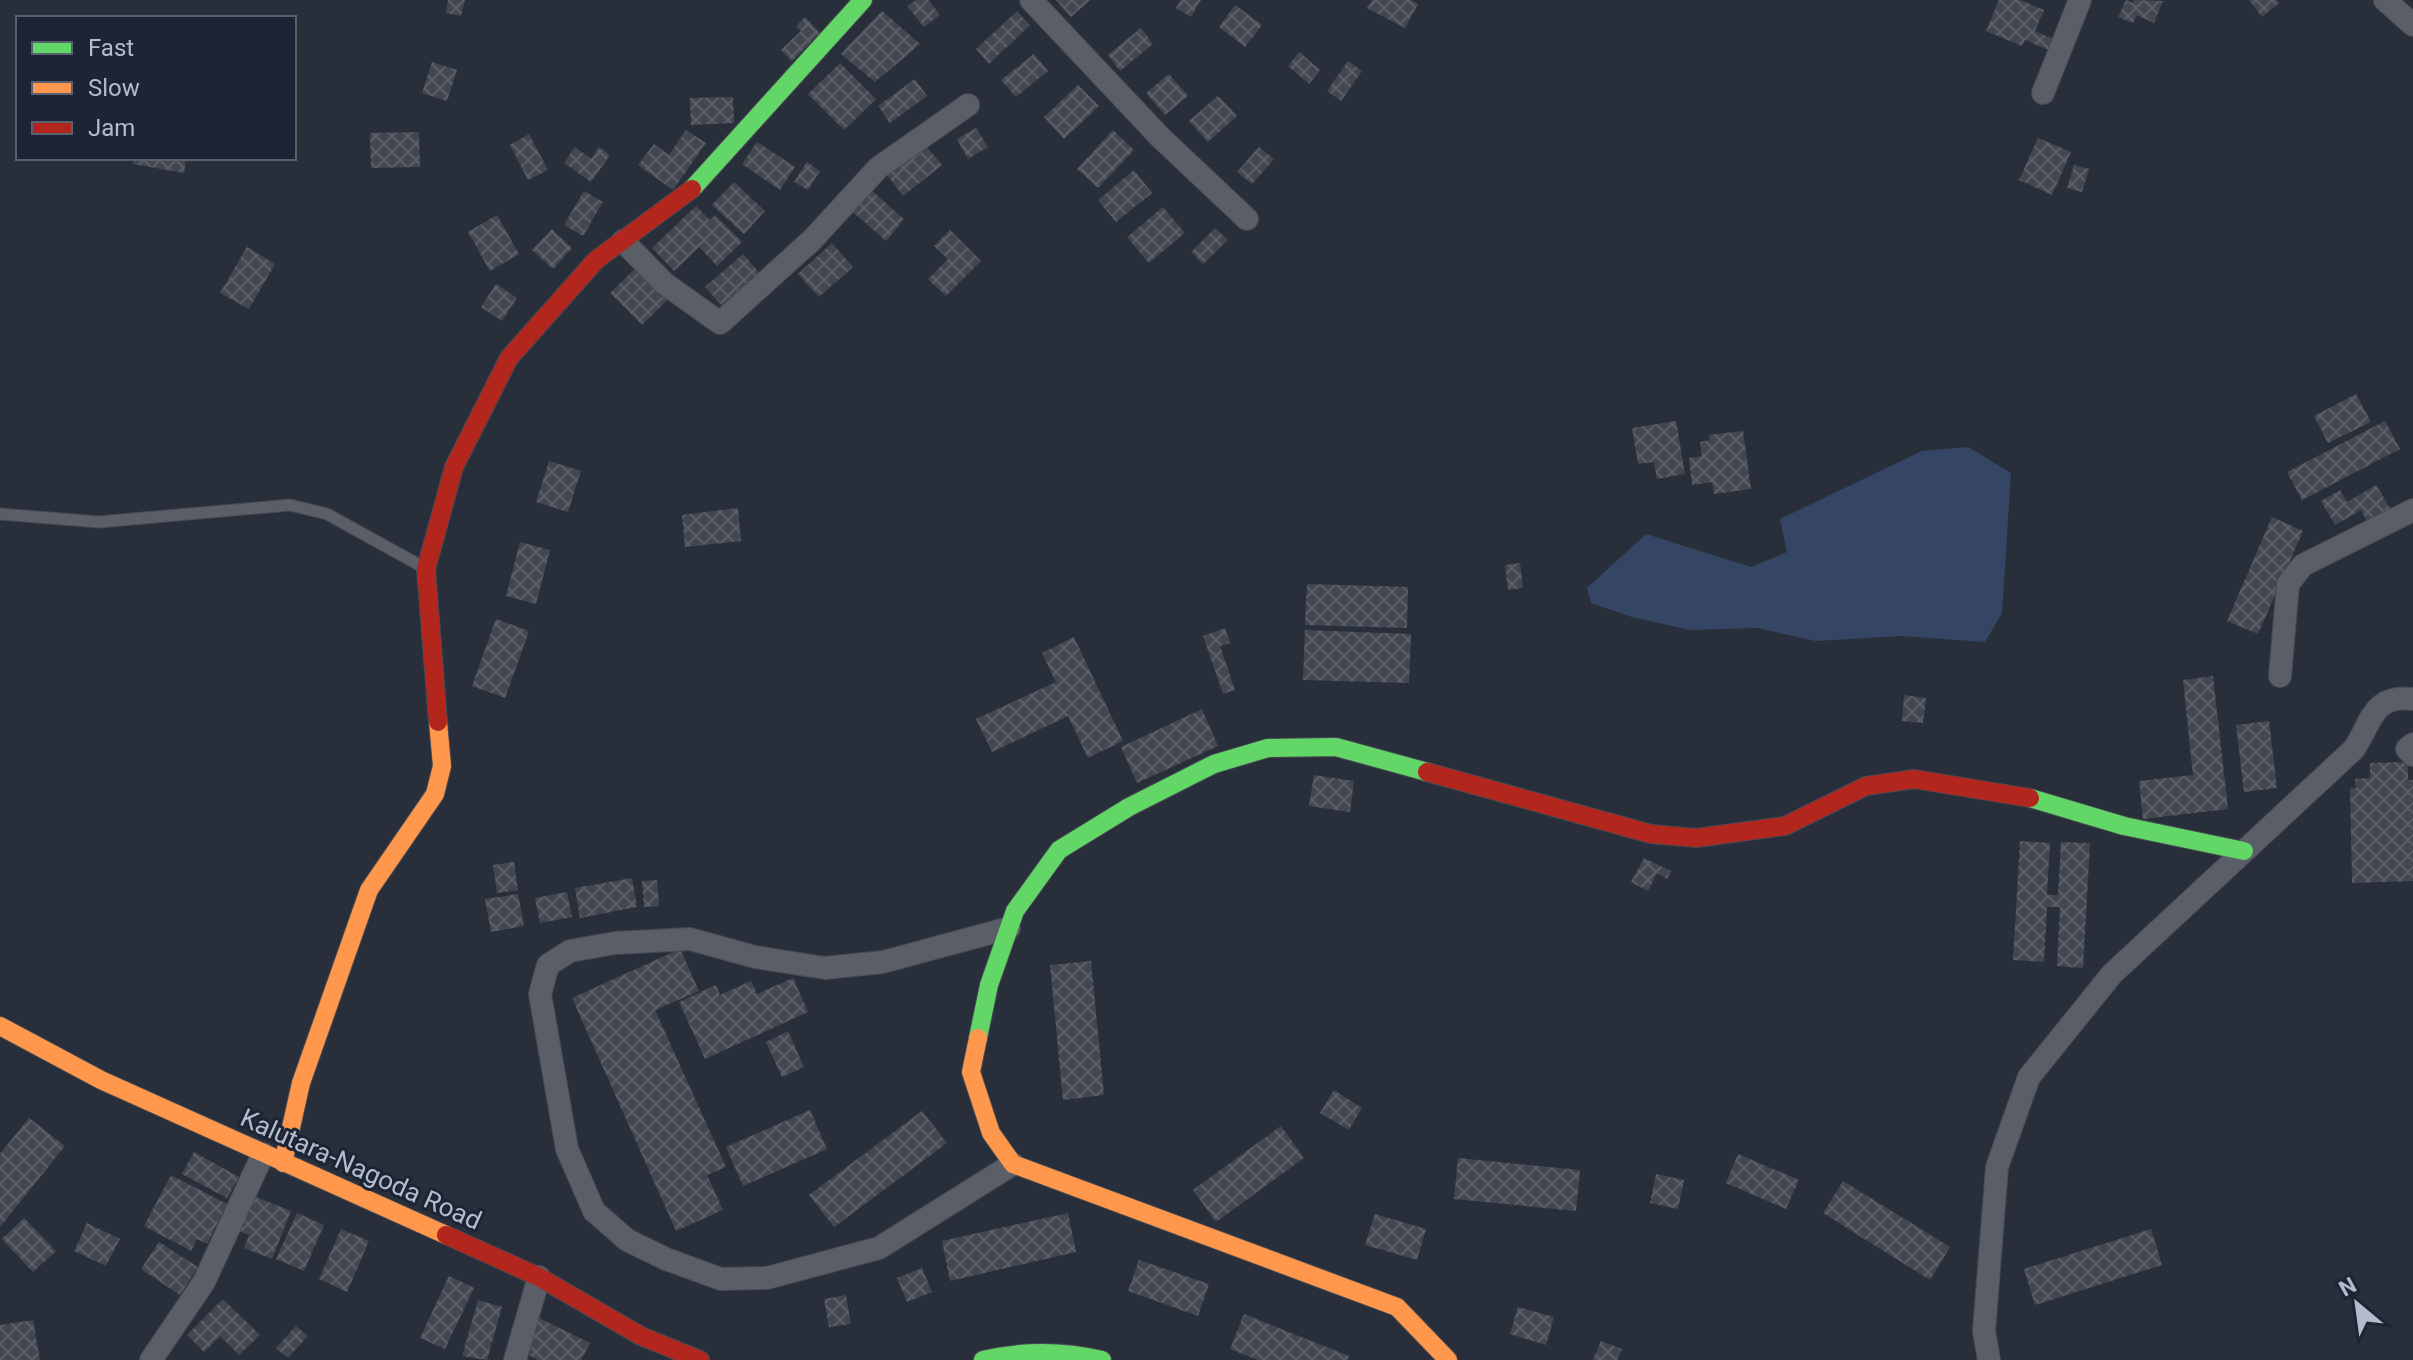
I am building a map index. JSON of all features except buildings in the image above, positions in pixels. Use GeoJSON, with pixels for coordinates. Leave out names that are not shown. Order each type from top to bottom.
{"type":"FeatureCollection","features":[{"type":"Feature","properties":{"kind":"street"},"geometry":{"type":"LineString","coordinates":[[1031,0],[1160,137],[1247,219]]}},
{"type":"Feature","properties":{"kind":"street"},"geometry":{"type":"LineString","coordinates":[[2043,93],[2080,0]]}},
{"type":"Feature","properties":{"kind":"street"},"geometry":{"type":"LineString","coordinates":[[2385,0],[2413,25]]}},
{"type":"Feature","properties":{"kind":"street"},"geometry":{"type":"LineString","coordinates":[[151,1360],[204,1282],[273,1159],[369,890],[435,794],[442,766],[426,569],[454,467],[509,358],[596,260],[693,188],[859,1]]}},
{"type":"Feature","properties":{"kind":"street"},"geometry":{"type":"LineString","coordinates":[[623,241],[664,283],[720,323],[812,240],[878,168],[968,105]]}},
{"type":"Feature","properties":{"kind":"street"},"geometry":{"type":"LineString","coordinates":[[2280,676],[2288,584],[2303,565],[2413,510]]}},
{"type":"Feature","properties":{"kind":"street"},"geometry":{"type":"LineString","coordinates":[[1989,1360],[1984,1331],[1997,1167],[2029,1077],[2112,974],[2354,749],[2376,707],[2396,698],[2413,699]]}},
{"type":"Feature","properties":{"kind":"street"},"geometry":{"type":"LineString","coordinates":[[2413,744],[2407,749],[2413,755]]}},
{"type":"Feature","properties":{"kind":"street"},"geometry":{"type":"LineString","coordinates":[[1448,1360],[1397,1307],[1013,1164],[991,1133],[971,1072],[989,985],[1015,911],[1059,850],[1129,807],[1214,764],[1268,748],[1336,747],[1651,834],[1696,838],[1785,826],[1866,786],[1914,779],[2044,800],[2124,826],[2244,851]]}},
{"type":"Feature","properties":{"kind":"street"},"geometry":{"type":"LineString","coordinates":[[1009,928],[883,962],[825,968],[755,957],[690,939],[615,943],[570,951],[548,965],[540,994],[567,1149],[594,1211],[627,1240],[666,1259],[721,1279],[767,1278],[879,1248],[1013,1164]]}},
{"type":"Feature","properties":{"kind":"street","name":"Kalutara-Nagoda Road"},"geometry":{"type":"LineString","coordinates":[[0,1026],[101,1080],[539,1277],[641,1336],[700,1360]]}},
{"type":"Feature","properties":{"kind":"street"},"geometry":{"type":"LineString","coordinates":[[515,1360],[539,1277]]}},
{"type":"Feature","properties":{"kind":"street"},"geometry":{"type":"LineString","coordinates":[[983,1360],[1014,1353],[1085,1356],[1102,1360]]}},
{"type":"Feature","properties":{"kind":"lane"},"geometry":{"type":"LineString","coordinates":[[0,514],[99,522],[290,505],[327,514],[426,569]]}},
{"type":"Feature","properties":{"kind":"water"},"geometry":{"type":"Polygon","coordinates":[[[1968,447],[2011,473],[2002,613],[1985,642],[1901,636],[1816,641],[1757,628],[1690,630],[1632,617],[1591,603],[1587,588],[1646,534],[1751,567],[1787,552],[1780,519],[1922,451],[1968,447]]]}},
{"type":"Feature","properties":{"kind":"traffic: fast"},"geometry":{"type":"LineString","coordinates":[[692,189],[863,0]]}},
{"type":"Feature","properties":{"kind":"traffic: fast"},"geometry":{"type":"LineString","coordinates":[[978,1038],[989,985],[1015,911],[1059,850],[1129,807],[1214,764],[1268,748],[1336,747],[1427,772]]}},
{"type":"Feature","properties":{"kind":"traffic: fast"},"geometry":{"type":"LineString","coordinates":[[2030,798],[2124,826],[2244,851]]}},
{"type":"Feature","properties":{"kind":"traffic: fast"},"geometry":{"type":"LineString","coordinates":[[983,1360],[1042,1353],[1102,1360]]}},
{"type":"Feature","properties":{"kind":"traffic: slow"},"geometry":{"type":"LineString","coordinates":[[283,1163],[301,1083],[369,890],[435,794],[442,766],[438,722]]}},
{"type":"Feature","properties":{"kind":"traffic: slow"},"geometry":{"type":"LineString","coordinates":[[0,1026],[101,1080],[446,1235]]}},
{"type":"Feature","properties":{"kind":"traffic: slow"},"geometry":{"type":"LineString","coordinates":[[978,1038],[971,1072],[991,1133],[1013,1164],[1397,1307],[1448,1360]]}},
{"type":"Feature","properties":{"kind":"traffic: jam"},"geometry":{"type":"LineString","coordinates":[[438,722],[426,569],[454,467],[509,358],[596,260],[692,189]]}},
{"type":"Feature","properties":{"kind":"traffic: jam"},"geometry":{"type":"LineString","coordinates":[[1427,772],[1651,834],[1696,838],[1785,826],[1866,786],[1914,779],[2030,798]]}},
{"type":"Feature","properties":{"kind":"traffic: jam"},"geometry":{"type":"LineString","coordinates":[[446,1235],[539,1277],[641,1336],[700,1360]]}}]}
